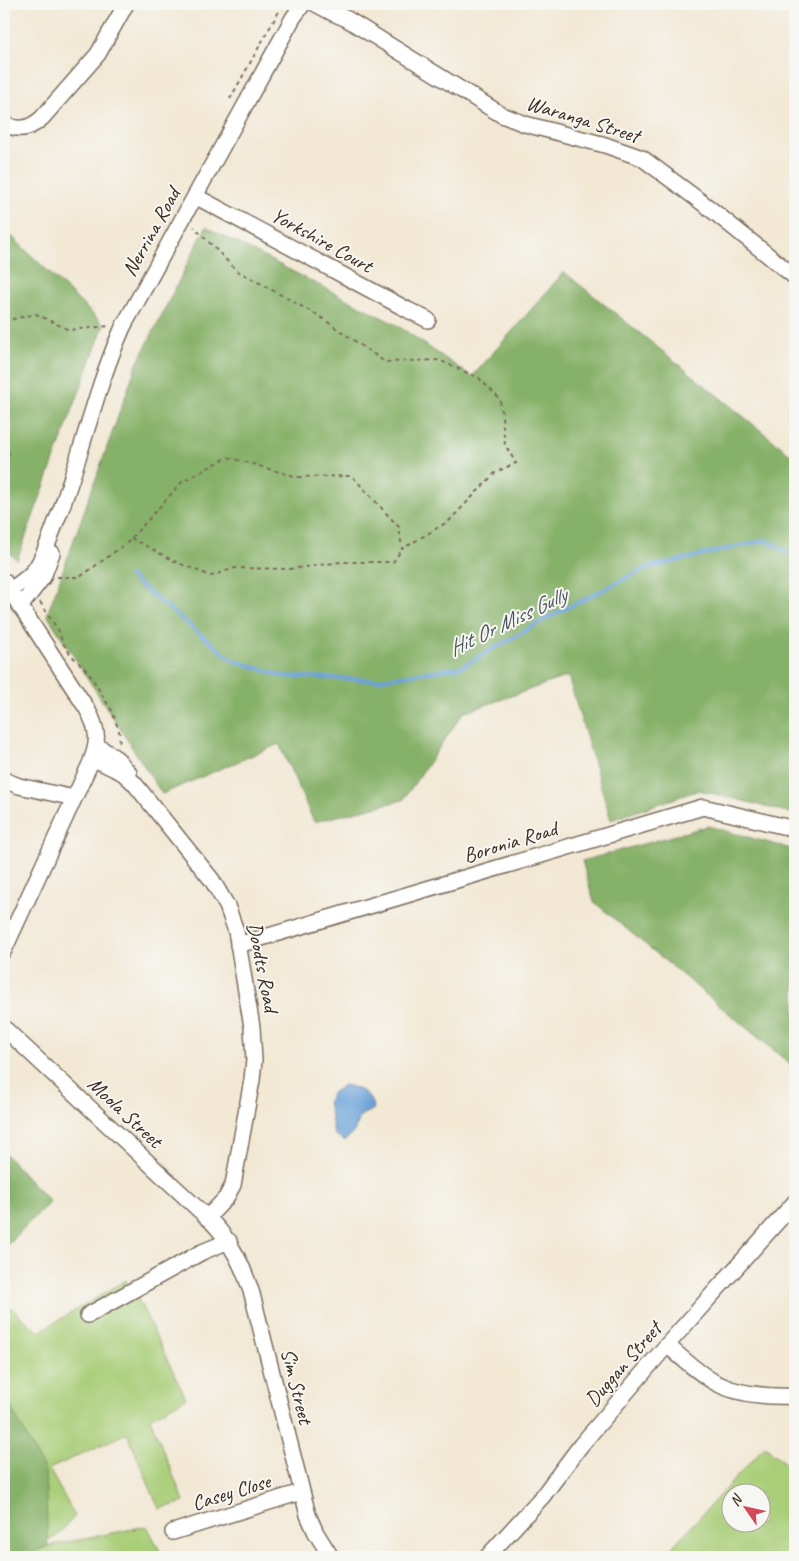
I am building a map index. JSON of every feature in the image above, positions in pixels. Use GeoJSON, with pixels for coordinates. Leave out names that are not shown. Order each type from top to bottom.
{"type":"FeatureCollection","features":[{"type":"Feature","properties":{"kind":"street"},"geometry":{"type":"LineString","coordinates":[[9,118],[11,127],[21,129],[33,125],[42,118],[98,54],[126,4]]}},
{"type":"Feature","properties":{"kind":"street","name":"Nerrina Road"},"geometry":{"type":"LineString","coordinates":[[20,607],[37,587],[51,558],[66,495],[99,388],[123,327],[293,18],[303,4]]}},
{"type":"Feature","properties":{"kind":"street","name":"Waranga Street"},"geometry":{"type":"LineString","coordinates":[[316,4],[347,19],[502,115],[525,124],[605,145],[642,158],[708,207],[795,277]]}},
{"type":"Feature","properties":{"kind":"street","name":"Waranga Street"},"geometry":{"type":"LineString","coordinates":[[331,4],[347,19]]}},
{"type":"Feature","properties":{"kind":"street","name":"Yorkshire Court"},"geometry":{"type":"LineString","coordinates":[[195,196],[428,320]]}},
{"type":"Feature","properties":{"kind":"street","name":"Nerrina Road"},"geometry":{"type":"LineString","coordinates":[[7,586],[29,576],[38,565],[66,495]]}},
{"type":"Feature","properties":{"kind":"street"},"geometry":{"type":"LineString","coordinates":[[4,950],[94,752],[96,728],[92,717],[7,586]]}},
{"type":"Feature","properties":{"kind":"street","name":"Doodts Road"},"geometry":{"type":"LineString","coordinates":[[94,752],[122,764],[138,789],[197,860],[215,886],[231,916],[252,1027],[254,1060],[231,1205],[212,1222]]}},
{"type":"Feature","properties":{"kind":"street"},"geometry":{"type":"LineString","coordinates":[[4,780],[19,786],[74,798]]}},
{"type":"Feature","properties":{"kind":"street","name":"Boronia Road"},"geometry":{"type":"LineString","coordinates":[[238,945],[703,807],[795,829]]}},
{"type":"Feature","properties":{"kind":"street","name":"Moola Street"},"geometry":{"type":"LineString","coordinates":[[4,1028],[212,1222]]}},
{"type":"Feature","properties":{"kind":"street","name":"Duggan Street"},"geometry":{"type":"LineString","coordinates":[[487,1557],[542,1497],[581,1445],[666,1345],[795,1202]]}},
{"type":"Feature","properties":{"kind":"street","name":"Sim Street"},"geometry":{"type":"LineString","coordinates":[[212,1222],[229,1241],[240,1262],[252,1294],[301,1492],[316,1533],[331,1557]]}},
{"type":"Feature","properties":{"kind":"street"},"geometry":{"type":"LineString","coordinates":[[88,1315],[136,1286],[202,1252],[229,1241]]}},
{"type":"Feature","properties":{"kind":"street"},"geometry":{"type":"LineString","coordinates":[[666,1345],[702,1374],[723,1386],[752,1394],[795,1396]]}},
{"type":"Feature","properties":{"kind":"street","name":"Casey Close"},"geometry":{"type":"LineString","coordinates":[[173,1532],[301,1492]]}},
{"type":"Feature","properties":{"kind":"path"},"geometry":{"type":"LineString","coordinates":[[230,99],[283,4]]}},
{"type":"Feature","properties":{"kind":"path"},"geometry":{"type":"LineString","coordinates":[[4,104],[9,118]]}},
{"type":"Feature","properties":{"kind":"path"},"geometry":{"type":"LineString","coordinates":[[131,538],[176,562],[211,576],[235,568],[290,569],[341,562],[393,562],[402,549],[448,521],[496,472],[516,463],[505,445],[500,399],[479,378],[439,360],[385,362],[319,316],[236,270],[184,216]]}},
{"type":"Feature","properties":{"kind":"path"},"geometry":{"type":"LineString","coordinates":[[4,321],[36,314],[69,330],[104,325],[123,327]]}},
{"type":"Feature","properties":{"kind":"path"},"geometry":{"type":"LineString","coordinates":[[4,437],[9,454],[4,474]]}},
{"type":"Feature","properties":{"kind":"path"},"geometry":{"type":"LineString","coordinates":[[44,574],[80,577],[131,538],[182,482],[228,457],[297,477],[352,476],[399,527],[402,549]]}},
{"type":"Feature","properties":{"kind":"green space"},"geometry":{"type":"Polygon","coordinates":[[[206,227],[397,325],[472,377],[564,272],[795,458],[795,814],[699,790],[611,820],[568,676],[463,713],[403,800],[314,822],[279,744],[162,794],[47,615],[136,366],[206,227]]]}},
{"type":"Feature","properties":{"kind":"green space"},"geometry":{"type":"Polygon","coordinates":[[[4,229],[104,325],[17,560],[4,548],[4,229]]]}},
{"type":"Feature","properties":{"kind":"green space"},"geometry":{"type":"Polygon","coordinates":[[[708,826],[795,850],[795,1068],[594,902],[582,861],[708,826]]]}},
{"type":"Feature","properties":{"kind":"green space"},"geometry":{"type":"Polygon","coordinates":[[[4,1152],[50,1202],[4,1248],[4,1152]]]}},
{"type":"Feature","properties":{"kind":"green space"},"geometry":{"type":"Polygon","coordinates":[[[126,1280],[138,1299],[186,1398],[150,1418],[184,1502],[159,1509],[127,1433],[49,1469],[75,1516],[56,1537],[4,1551],[4,1302],[39,1332],[126,1280]]]}},
{"type":"Feature","properties":{"kind":"green space"},"geometry":{"type":"Polygon","coordinates":[[[4,1395],[45,1471],[48,1546],[21,1557],[4,1557],[4,1395]]]}},
{"type":"Feature","properties":{"kind":"green space"},"geometry":{"type":"Polygon","coordinates":[[[765,1446],[795,1472],[795,1557],[663,1557],[722,1493],[722,1534],[772,1534],[772,1484],[730,1484],[765,1446]]]}},
{"type":"Feature","properties":{"kind":"green space"},"geometry":{"type":"Polygon","coordinates":[[[147,1526],[163,1557],[21,1557],[48,1546],[147,1526]]]}},
{"type":"Feature","properties":{"kind":"water"},"geometry":{"type":"Polygon","coordinates":[[[344,1085],[367,1095],[374,1109],[361,1115],[354,1132],[345,1141],[334,1134],[328,1101],[332,1093],[344,1085]]]}},
{"type":"Feature","properties":{"kind":"waterway","name":"Hit Or Miss Gully"},"geometry":{"type":"LineString","coordinates":[[129,576],[232,660],[283,676],[375,680],[461,667],[553,615],[646,568],[766,540],[795,557]]}}]}
